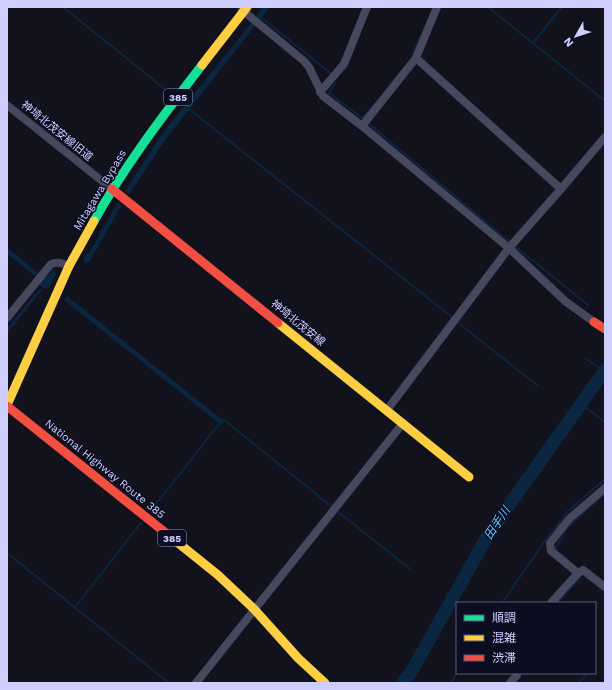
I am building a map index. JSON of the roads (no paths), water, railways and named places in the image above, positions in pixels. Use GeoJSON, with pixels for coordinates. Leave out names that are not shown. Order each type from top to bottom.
{"type":"FeatureCollection","features":[{"type":"Feature","properties":{"kind":"main road","name":"Mitagawa Bypass"},"geometry":{"type":"LineString","coordinates":[[7,406],[69,266],[112,189],[147,137],[243,9]]}},
{"type":"Feature","properties":{"kind":"main road","name":"神埼北茂安線"},"geometry":{"type":"LineString","coordinates":[[112,189],[469,477]]}},
{"type":"Feature","properties":{"kind":"main road","name":"National Highway Route 385"},"geometry":{"type":"LineString","coordinates":[[7,406],[218,575],[254,609],[298,658],[325,683]]}},
{"type":"Feature","properties":{"kind":"street"},"geometry":{"type":"LineString","coordinates":[[320,92],[344,64],[367,7]]}},
{"type":"Feature","properties":{"kind":"street"},"geometry":{"type":"LineString","coordinates":[[362,126],[416,58],[437,7]]}},
{"type":"Feature","properties":{"kind":"street"},"geometry":{"type":"LineString","coordinates":[[243,9],[309,66],[323,96],[362,126],[509,248],[565,301],[599,325]]}},
{"type":"Feature","properties":{"kind":"street"},"geometry":{"type":"LineString","coordinates":[[416,58],[562,189]]}},
{"type":"Feature","properties":{"kind":"street","name":"神埼北茂安線旧道"},"geometry":{"type":"LineString","coordinates":[[7,105],[112,189]]}},
{"type":"Feature","properties":{"kind":"street"},"geometry":{"type":"LineString","coordinates":[[386,410],[509,248],[562,189],[605,137]]}},
{"type":"Feature","properties":{"kind":"street"},"geometry":{"type":"LineString","coordinates":[[7,318],[51,264],[54,262],[69,266]]}},
{"type":"Feature","properties":{"kind":"street"},"geometry":{"type":"LineString","coordinates":[[196,683],[403,423]]}},
{"type":"Feature","properties":{"kind":"street"},"geometry":{"type":"LineString","coordinates":[[578,573],[551,551],[550,543],[570,518],[605,488]]}},
{"type":"Feature","properties":{"kind":"street"},"geometry":{"type":"LineString","coordinates":[[552,602],[578,573],[583,570],[605,587]]}},
{"type":"Feature","properties":{"kind":"street"},"geometry":{"type":"LineString","coordinates":[[510,683],[517,674]]}},
{"type":"Feature","properties":{"kind":"water"},"geometry":{"type":"Polygon","coordinates":[[[263,7],[270,7],[259,21],[255,17],[263,7]]]}},
{"type":"Feature","properties":{"kind":"water"},"geometry":{"type":"Polygon","coordinates":[[[251,23],[255,26],[166,139],[130,193],[127,193],[125,191],[161,135],[251,23]]]}},
{"type":"Feature","properties":{"kind":"water"},"geometry":{"type":"Polygon","coordinates":[[[120,203],[121,206],[90,261],[86,264],[83,258],[89,253],[117,204],[120,203]]]}},
{"type":"Feature","properties":{"kind":"water"},"geometry":{"type":"Polygon","coordinates":[[[7,247],[38,273],[35,276],[7,254],[7,247]]]}},
{"type":"Feature","properties":{"kind":"water"},"geometry":{"type":"Polygon","coordinates":[[[54,269],[56,274],[48,289],[45,289],[38,284],[45,276],[47,277],[54,269]]]}},
{"type":"Feature","properties":{"kind":"water"},"geometry":{"type":"Polygon","coordinates":[[[40,288],[42,290],[7,334],[7,328],[40,288]]]}},
{"type":"Feature","properties":{"kind":"water"},"geometry":{"type":"Polygon","coordinates":[[[67,296],[224,421],[221,425],[64,300],[67,296]]]}},
{"type":"Feature","properties":{"kind":"waterway"},"geometry":{"type":"LineString","coordinates":[[63,7],[166,90]]}},
{"type":"Feature","properties":{"kind":"waterway"},"geometry":{"type":"LineString","coordinates":[[488,7],[605,101]]}},
{"type":"Feature","properties":{"kind":"waterway"},"geometry":{"type":"LineString","coordinates":[[533,43],[562,7]]}},
{"type":"Feature","properties":{"kind":"waterway"},"geometry":{"type":"LineString","coordinates":[[262,18],[330,73]]}},
{"type":"Feature","properties":{"kind":"waterway"},"geometry":{"type":"LineString","coordinates":[[412,54],[421,35]]}},
{"type":"Feature","properties":{"kind":"waterway"},"geometry":{"type":"LineString","coordinates":[[335,83],[329,93],[362,118],[376,103]]}},
{"type":"Feature","properties":{"kind":"waterway"},"geometry":{"type":"LineString","coordinates":[[189,109],[452,317]]}},
{"type":"Feature","properties":{"kind":"waterway"},"geometry":{"type":"LineString","coordinates":[[369,124],[510,242]]}},
{"type":"Feature","properties":{"kind":"waterway"},"geometry":{"type":"LineString","coordinates":[[516,247],[588,305]]}},
{"type":"Feature","properties":{"kind":"waterway"},"geometry":{"type":"LineString","coordinates":[[457,322],[537,385]]}},
{"type":"Feature","properties":{"kind":"waterway"},"geometry":{"type":"LineString","coordinates":[[586,359],[604,371]]}},
{"type":"Feature","properties":{"kind":"waterway","name":"田手川"},"geometry":{"type":"LineString","coordinates":[[402,683],[410,674],[488,535],[605,370]]}},
{"type":"Feature","properties":{"kind":"waterway"},"geometry":{"type":"LineString","coordinates":[[581,404],[605,422]]}},
{"type":"Feature","properties":{"kind":"waterway"},"geometry":{"type":"LineString","coordinates":[[152,509],[223,419],[332,507]]}},
{"type":"Feature","properties":{"kind":"waterway"},"geometry":{"type":"LineString","coordinates":[[503,602],[544,542],[567,512],[605,479]]}},
{"type":"Feature","properties":{"kind":"waterway"},"geometry":{"type":"LineString","coordinates":[[566,558],[555,549],[568,527],[605,493]]}},
{"type":"Feature","properties":{"kind":"waterway"},"geometry":{"type":"LineString","coordinates":[[337,511],[410,569]]}},
{"type":"Feature","properties":{"kind":"waterway"},"geometry":{"type":"LineString","coordinates":[[75,607],[141,523]]}},
{"type":"Feature","properties":{"kind":"waterway"},"geometry":{"type":"LineString","coordinates":[[7,553],[169,683]]}},
{"type":"Feature","properties":{"kind":"waterway"},"geometry":{"type":"LineString","coordinates":[[558,602],[581,577]]}},
{"type":"Feature","properties":{"kind":"waterway"},"geometry":{"type":"LineString","coordinates":[[451,683],[456,674]]}},
{"type":"Feature","properties":{"kind":"waterway"},"geometry":{"type":"LineString","coordinates":[[579,683],[587,674]]}}]}
